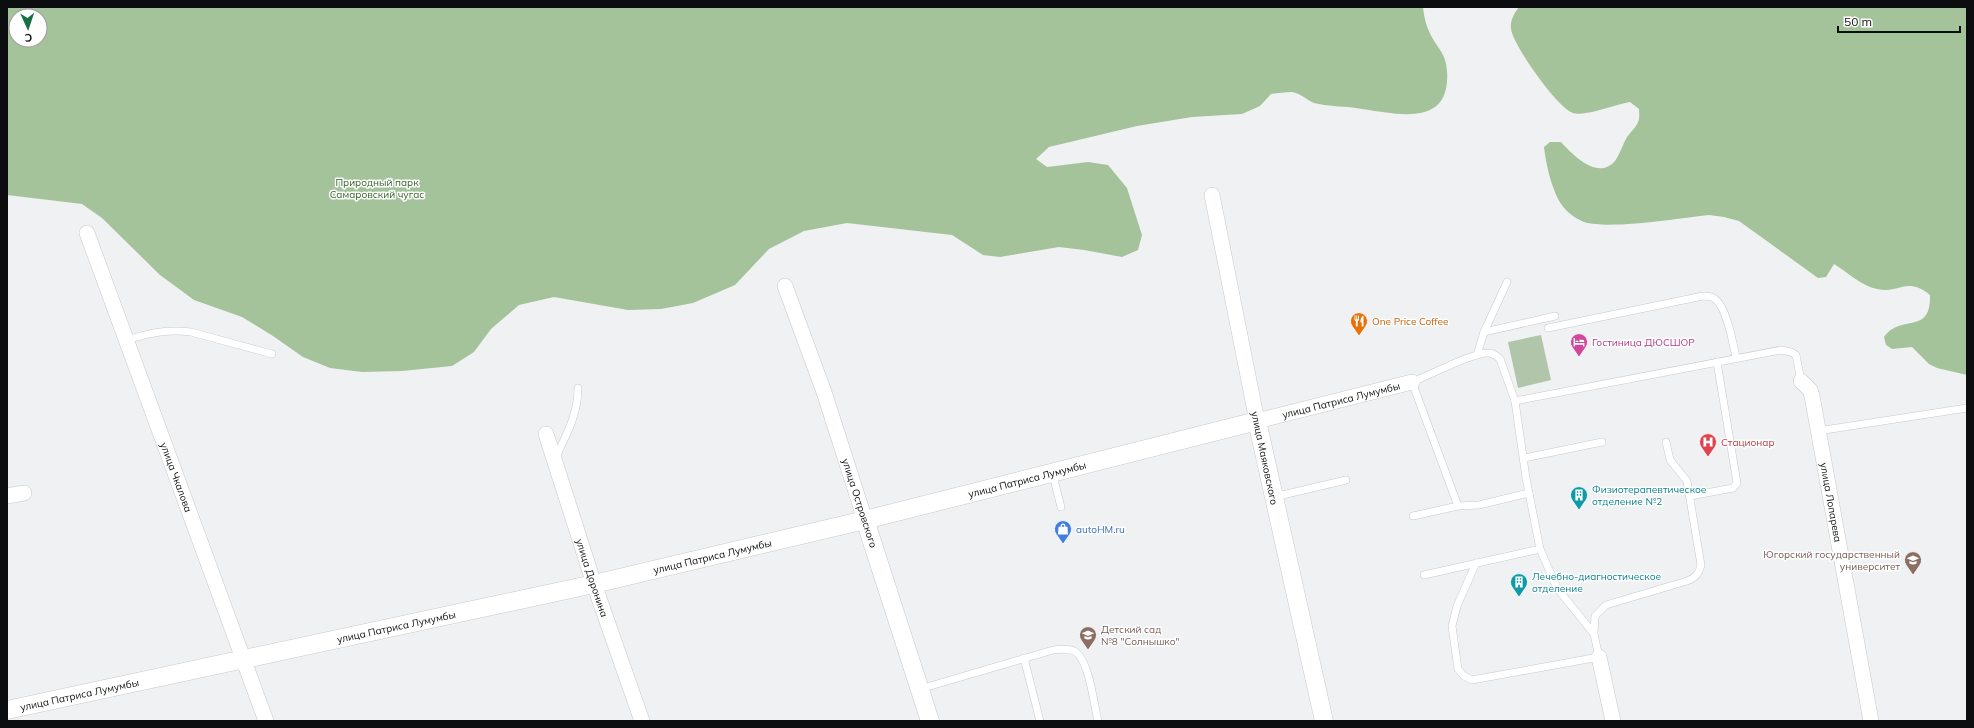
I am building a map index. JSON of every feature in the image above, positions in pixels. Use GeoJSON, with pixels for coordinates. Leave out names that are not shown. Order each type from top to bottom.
{"type":"FeatureCollection","features":[{"type":"Feature","properties":{"kind":"street","name":"улица Маяковского"},"geometry":{"type":"LineString","coordinates":[[1212,195],[1257,421],[1324,721]]}},
{"type":"Feature","properties":{"kind":"street","name":"улица Чкалова"},"geometry":{"type":"LineString","coordinates":[[87,233],[245,660],[266,721]]}},
{"type":"Feature","properties":{"kind":"street","name":"улица Островского"},"geometry":{"type":"LineString","coordinates":[[785,286],[824,392],[930,721]]}},
{"type":"Feature","properties":{"kind":"street","name":"улица Лопарева"},"geometry":{"type":"LineString","coordinates":[[1801,381],[1810,390],[1812,396],[1871,721]]}},
{"type":"Feature","properties":{"kind":"street","name":"улица Патриса Лумумбы"},"geometry":{"type":"LineString","coordinates":[[7,710],[594,584],[865,520],[1412,382]]}},
{"type":"Feature","properties":{"kind":"street","name":"улица Доронина"},"geometry":{"type":"LineString","coordinates":[[546,434],[594,584],[642,721]]}},
{"type":"Feature","properties":{"kind":"street"},"geometry":{"type":"LineString","coordinates":[[7,496],[24,493]]}},
{"type":"Feature","properties":{"kind":"street"},"geometry":{"type":"LineString","coordinates":[[1599,656],[1613,721]]}},
{"type":"Feature","properties":{"kind":"lane"},"geometry":{"type":"LineString","coordinates":[[1476,355],[1484,332],[1506,282]]}},
{"type":"Feature","properties":{"kind":"lane"},"geometry":{"type":"LineString","coordinates":[[1548,328],[1695,297],[1710,296],[1718,302],[1728,323],[1736,358]]}},
{"type":"Feature","properties":{"kind":"lane"},"geometry":{"type":"LineString","coordinates":[[1484,332],[1555,316]]}},
{"type":"Feature","properties":{"kind":"lane"},"geometry":{"type":"LineString","coordinates":[[127,340],[152,332],[179,330],[272,354]]}},
{"type":"Feature","properties":{"kind":"lane"},"geometry":{"type":"LineString","coordinates":[[1515,401],[1781,350],[1791,352],[1796,355],[1801,381]]}},
{"type":"Feature","properties":{"kind":"lane"},"geometry":{"type":"LineString","coordinates":[[1458,506],[1412,382],[1476,355],[1489,353],[1496,355],[1500,359],[1515,401],[1529,493],[1540,549],[1562,597],[1594,634]]}},
{"type":"Feature","properties":{"kind":"lane"},"geometry":{"type":"LineString","coordinates":[[1690,496],[1733,488],[1737,483],[1717,362]]}},
{"type":"Feature","properties":{"kind":"lane"},"geometry":{"type":"LineString","coordinates":[[555,459],[575,417],[578,403],[578,388]]}},
{"type":"Feature","properties":{"kind":"lane"},"geometry":{"type":"LineString","coordinates":[[1818,431],[1967,408]]}},
{"type":"Feature","properties":{"kind":"lane"},"geometry":{"type":"LineString","coordinates":[[1524,458],[1602,442]]}},
{"type":"Feature","properties":{"kind":"lane"},"geometry":{"type":"LineString","coordinates":[[1476,563],[1457,606],[1452,626],[1458,668],[1464,676],[1472,680],[1599,656],[1593,624],[1595,616],[1606,605],[1687,581],[1694,578],[1700,572],[1701,566],[1690,496],[1682,473],[1673,466],[1670,460],[1666,442]]}},
{"type":"Feature","properties":{"kind":"lane"},"geometry":{"type":"LineString","coordinates":[[1052,472],[1061,507]]}},
{"type":"Feature","properties":{"kind":"lane"},"geometry":{"type":"LineString","coordinates":[[1274,497],[1346,480]]}},
{"type":"Feature","properties":{"kind":"lane"},"geometry":{"type":"LineString","coordinates":[[1413,516],[1458,506],[1479,505],[1529,493]]}},
{"type":"Feature","properties":{"kind":"lane"},"geometry":{"type":"LineString","coordinates":[[1424,574],[1540,549]]}},
{"type":"Feature","properties":{"kind":"lane"},"geometry":{"type":"LineString","coordinates":[[919,689],[1024,658],[1062,649],[1075,652],[1084,662],[1098,721]]}},
{"type":"Feature","properties":{"kind":"lane"},"geometry":{"type":"LineString","coordinates":[[1024,658],[1040,721]]}},
{"type":"Feature","properties":{"kind":"green space","name":"Природный парк Самаровский чугас"},"geometry":{"type":"Polygon","coordinates":[[[7,7],[1423,7],[1427,27],[1444,57],[1447,71],[1446,89],[1440,102],[1431,109],[1420,113],[1391,113],[1332,106],[1314,103],[1301,95],[1292,92],[1284,92],[1271,94],[1260,106],[1242,114],[1192,117],[1137,126],[1049,147],[1036,159],[1047,167],[1088,162],[1108,165],[1127,188],[1142,235],[1138,250],[1122,257],[1059,247],[1000,257],[983,255],[952,235],[847,223],[804,231],[769,249],[735,285],[693,303],[661,309],[628,310],[554,297],[519,305],[491,329],[474,352],[452,366],[402,371],[362,372],[330,368],[303,357],[242,317],[194,300],[160,275],[102,218],[82,204],[7,195],[7,7]]]}},
{"type":"Feature","properties":{"kind":"green space"},"geometry":{"type":"Polygon","coordinates":[[[1519,7],[1967,7],[1967,375],[1937,368],[1929,364],[1912,347],[1892,349],[1886,345],[1884,337],[1891,330],[1898,326],[1920,320],[1926,315],[1929,308],[1930,295],[1922,289],[1909,286],[1885,290],[1877,289],[1860,282],[1834,264],[1826,277],[1818,278],[1739,221],[1724,217],[1709,215],[1645,223],[1610,225],[1584,222],[1569,213],[1557,197],[1548,171],[1544,147],[1550,142],[1561,142],[1586,164],[1601,168],[1608,166],[1615,161],[1627,137],[1637,124],[1639,119],[1639,109],[1630,102],[1601,110],[1578,114],[1566,109],[1547,88],[1519,48],[1511,29],[1511,23],[1519,7]]]}},
{"type":"Feature","properties":{"kind":"green space"},"geometry":{"type":"Polygon","coordinates":[[[1541,335],[1551,380],[1518,388],[1508,342],[1541,335]]]}},
{"type":"Feature","properties":{"kind":"place","name":"One Price Coffee"},"geometry":{"type":"Point","coordinates":[1359,336]}},
{"type":"Feature","properties":{"kind":"place","name":"Гостиница ДЮСШОР"},"geometry":{"type":"Point","coordinates":[1579,357]}},
{"type":"Feature","properties":{"kind":"place","name":"Стационар"},"geometry":{"type":"Point","coordinates":[1708,457]}},
{"type":"Feature","properties":{"kind":"place","name":"Физиотерапевтическое отделение №2"},"geometry":{"type":"Point","coordinates":[1579,510]}},
{"type":"Feature","properties":{"kind":"place","name":"autoHM.ru"},"geometry":{"type":"Point","coordinates":[1063,544]}},
{"type":"Feature","properties":{"kind":"place","name":"Югорский государственный университет"},"geometry":{"type":"Point","coordinates":[1913,575]}},
{"type":"Feature","properties":{"kind":"place","name":"Лечебно-диагностическое отделение"},"geometry":{"type":"Point","coordinates":[1519,597]}},
{"type":"Feature","properties":{"kind":"place","name":"Детский сад №8 \"Солнышко\""},"geometry":{"type":"Point","coordinates":[1088,650]}}]}
